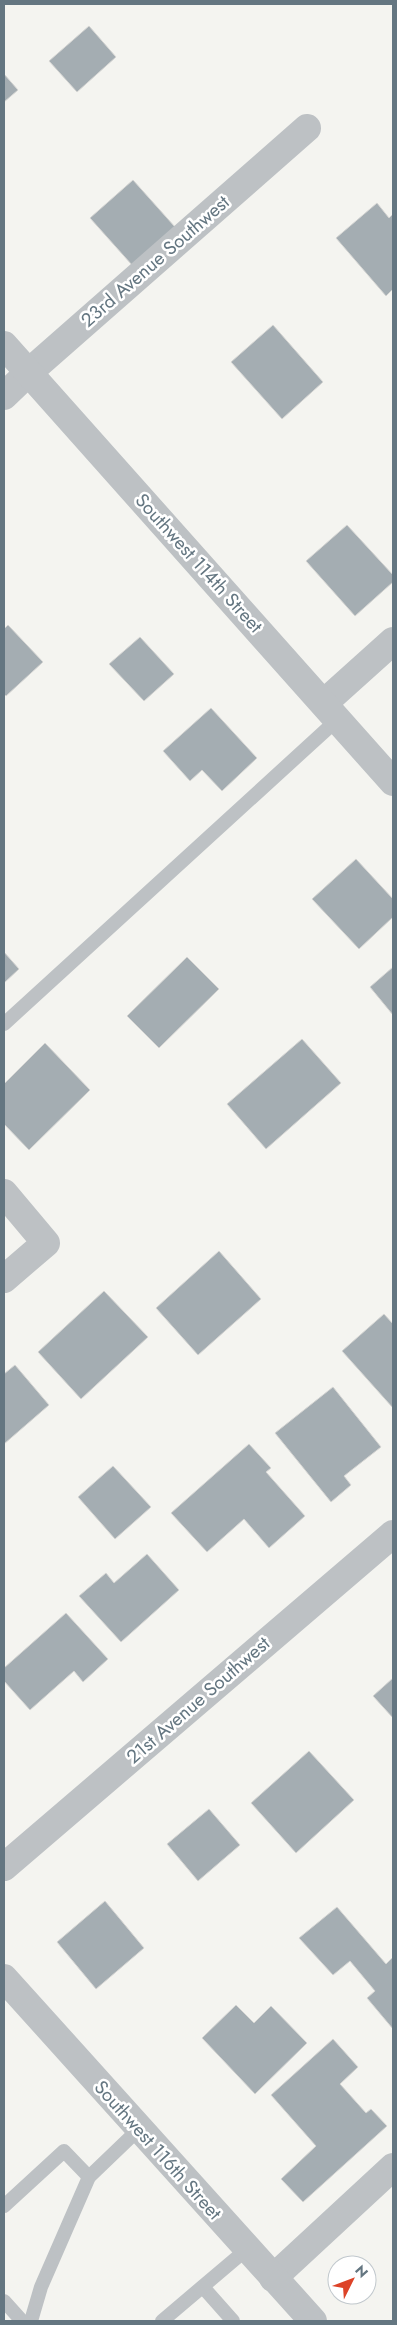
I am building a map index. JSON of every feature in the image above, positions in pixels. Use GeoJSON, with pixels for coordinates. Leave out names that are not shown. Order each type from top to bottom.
{"type":"FeatureCollection","features":[{"type":"Feature","properties":{"kind":"street","name":"23rd Avenue Southwest"},"geometry":{"type":"LineString","coordinates":[[4,396],[307,128]]}},
{"type":"Feature","properties":{"kind":"street","name":"Southwest 114th Street"},"geometry":{"type":"LineString","coordinates":[[4,345],[393,782]]}},
{"type":"Feature","properties":{"kind":"street"},"geometry":{"type":"LineString","coordinates":[[331,711],[393,642]]}},
{"type":"Feature","properties":{"kind":"street"},"geometry":{"type":"LineString","coordinates":[[4,1193],[46,1243],[4,1279]]}},
{"type":"Feature","properties":{"kind":"street","name":"21st Avenue Southwest"},"geometry":{"type":"LineString","coordinates":[[4,1867],[393,1534]]}},
{"type":"Feature","properties":{"kind":"street","name":"Southwest 116th Street"},"geometry":{"type":"LineString","coordinates":[[4,1978],[312,2321]]}},
{"type":"Feature","properties":{"kind":"street"},"geometry":{"type":"LineString","coordinates":[[273,2278],[393,2167]]}},
{"type":"Feature","properties":{"kind":"lane"},"geometry":{"type":"LineString","coordinates":[[4,1024],[331,711]]}},
{"type":"Feature","properties":{"kind":"lane"},"geometry":{"type":"LineString","coordinates":[[32,2321],[42,2288],[90,2177],[139,2129]]}},
{"type":"Feature","properties":{"kind":"lane"},"geometry":{"type":"LineString","coordinates":[[4,2206],[64,2151],[90,2177]]}},
{"type":"Feature","properties":{"kind":"lane"},"geometry":{"type":"LineString","coordinates":[[162,2321],[247,2249]]}},
{"type":"Feature","properties":{"kind":"lane"},"geometry":{"type":"LineString","coordinates":[[203,2287],[233,2321]]}},
{"type":"Feature","properties":{"kind":"lane"},"geometry":{"type":"LineString","coordinates":[[4,2301],[22,2321]]}},
{"type":"Feature","properties":{"kind":"building"},"geometry":{"type":"Polygon","coordinates":[[[89,26],[116,57],[77,92],[49,61],[89,26]]]}},
{"type":"Feature","properties":{"kind":"building"},"geometry":{"type":"Polygon","coordinates":[[[4,74],[18,90],[4,102],[4,74]]]}},
{"type":"Feature","properties":{"kind":"building"},"geometry":{"type":"Polygon","coordinates":[[[133,180],[175,227],[132,265],[90,218],[133,180]]]}},
{"type":"Feature","properties":{"kind":"building"},"geometry":{"type":"Polygon","coordinates":[[[377,203],[389,218],[393,214],[393,289],[386,296],[336,238],[377,203]]]}},
{"type":"Feature","properties":{"kind":"building"},"geometry":{"type":"Polygon","coordinates":[[[273,325],[323,382],[282,419],[231,362],[273,325]]]}},
{"type":"Feature","properties":{"kind":"building"},"geometry":{"type":"Polygon","coordinates":[[[347,525],[393,575],[393,582],[355,616],[306,561],[347,525]]]}},
{"type":"Feature","properties":{"kind":"building"},"geometry":{"type":"Polygon","coordinates":[[[8,625],[43,662],[6,696],[4,694],[4,629],[8,625]]]}},
{"type":"Feature","properties":{"kind":"building"},"geometry":{"type":"Polygon","coordinates":[[[140,637],[174,674],[144,701],[109,664],[140,637]]]}},
{"type":"Feature","properties":{"kind":"building"},"geometry":{"type":"Polygon","coordinates":[[[211,708],[257,758],[222,791],[202,770],[190,781],[163,751],[211,708]]]}},
{"type":"Feature","properties":{"kind":"building"},"geometry":{"type":"Polygon","coordinates":[[[356,859],[393,899],[393,917],[359,949],[312,899],[356,859]]]}},
{"type":"Feature","properties":{"kind":"building"},"geometry":{"type":"Polygon","coordinates":[[[4,952],[19,969],[4,983],[4,952]]]}},
{"type":"Feature","properties":{"kind":"building"},"geometry":{"type":"Polygon","coordinates":[[[187,957],[219,989],[159,1048],[127,1016],[187,957]]]}},
{"type":"Feature","properties":{"kind":"building"},"geometry":{"type":"Polygon","coordinates":[[[393,967],[393,1015],[370,987],[393,967]]]}},
{"type":"Feature","properties":{"kind":"building"},"geometry":{"type":"Polygon","coordinates":[[[302,1039],[341,1083],[266,1149],[227,1104],[302,1039]]]}},
{"type":"Feature","properties":{"kind":"building"},"geometry":{"type":"Polygon","coordinates":[[[45,1043],[90,1090],[29,1150],[4,1124],[4,1084],[45,1043]]]}},
{"type":"Feature","properties":{"kind":"building"},"geometry":{"type":"Polygon","coordinates":[[[219,1251],[261,1299],[198,1355],[156,1308],[219,1251]]]}},
{"type":"Feature","properties":{"kind":"building"},"geometry":{"type":"Polygon","coordinates":[[[104,1291],[148,1337],[81,1399],[38,1352],[104,1291]]]}},
{"type":"Feature","properties":{"kind":"building"},"geometry":{"type":"Polygon","coordinates":[[[384,1314],[393,1324],[393,1408],[342,1351],[384,1314]]]}},
{"type":"Feature","properties":{"kind":"building"},"geometry":{"type":"Polygon","coordinates":[[[15,1365],[49,1405],[4,1444],[4,1374],[15,1365]]]}},
{"type":"Feature","properties":{"kind":"building"},"geometry":{"type":"Polygon","coordinates":[[[333,1387],[381,1447],[344,1476],[351,1485],[331,1502],[275,1433],[333,1387]]]}},
{"type":"Feature","properties":{"kind":"building"},"geometry":{"type":"Polygon","coordinates":[[[249,1444],[271,1468],[266,1472],[305,1516],[269,1548],[244,1519],[207,1552],[171,1513],[249,1444]]]}},
{"type":"Feature","properties":{"kind":"building"},"geometry":{"type":"Polygon","coordinates":[[[113,1466],[151,1507],[115,1539],[78,1497],[113,1466]]]}},
{"type":"Feature","properties":{"kind":"building"},"geometry":{"type":"Polygon","coordinates":[[[147,1554],[179,1590],[121,1642],[79,1596],[106,1573],[114,1583],[147,1554]]]}},
{"type":"Feature","properties":{"kind":"building"},"geometry":{"type":"Polygon","coordinates":[[[66,1613],[108,1659],[83,1682],[74,1671],[30,1710],[4,1681],[4,1668],[66,1613]]]}},
{"type":"Feature","properties":{"kind":"building"},"geometry":{"type":"Polygon","coordinates":[[[393,1678],[393,1718],[373,1696],[393,1678]]]}},
{"type":"Feature","properties":{"kind":"building"},"geometry":{"type":"Polygon","coordinates":[[[309,1751],[354,1800],[296,1853],[251,1803],[309,1751]]]}},
{"type":"Feature","properties":{"kind":"building"},"geometry":{"type":"Polygon","coordinates":[[[209,1809],[240,1845],[198,1881],[167,1844],[209,1809]]]}},
{"type":"Feature","properties":{"kind":"building"},"geometry":{"type":"Polygon","coordinates":[[[105,1901],[144,1948],[96,1989],[57,1942],[105,1901]]]}},
{"type":"Feature","properties":{"kind":"building"},"geometry":{"type":"Polygon","coordinates":[[[337,1907],[386,1964],[393,1957],[393,2029],[367,1998],[375,1991],[350,1961],[333,1975],[299,1938],[337,1907]]]}},
{"type":"Feature","properties":{"kind":"building"},"geometry":{"type":"Polygon","coordinates":[[[236,2005],[254,2023],[271,2006],[307,2043],[255,2094],[202,2038],[236,2005]]]}},
{"type":"Feature","properties":{"kind":"building"},"geometry":{"type":"Polygon","coordinates":[[[333,2039],[358,2067],[340,2084],[366,2113],[371,2109],[387,2126],[303,2202],[281,2179],[316,2146],[271,2095],[333,2039]]]}}]}
